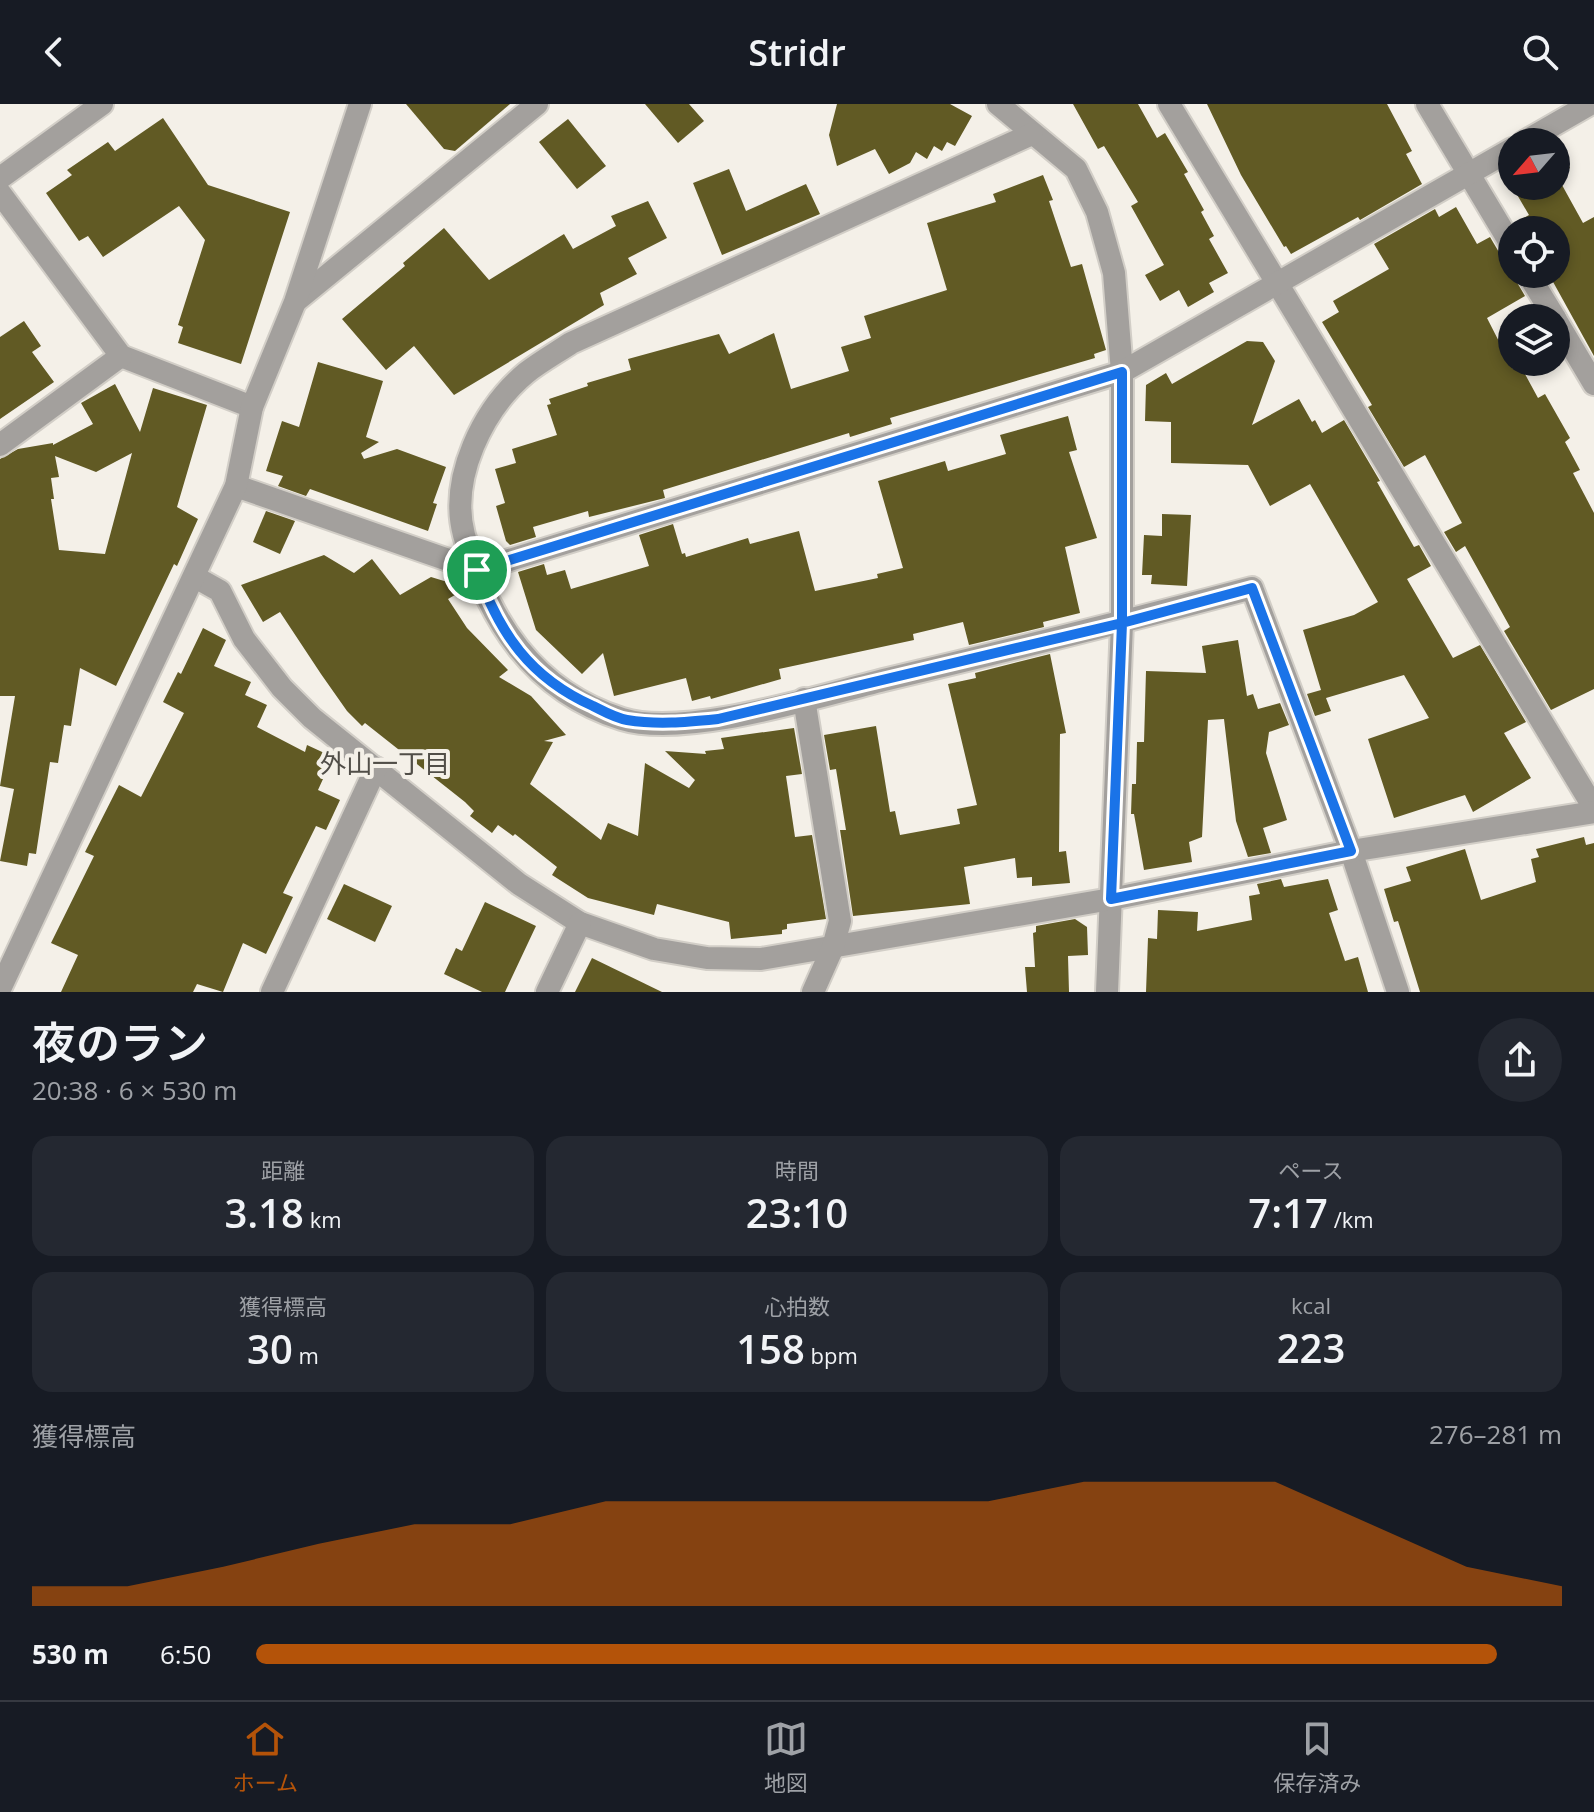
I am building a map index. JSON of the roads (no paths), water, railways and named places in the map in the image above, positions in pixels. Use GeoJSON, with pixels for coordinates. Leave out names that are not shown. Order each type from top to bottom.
{"type":"FeatureCollection","features":[{"type":"Feature","properties":{"kind":"street"},"geometry":{"type":"LineString","coordinates":[[0,178],[102,104]]}},
{"type":"Feature","properties":{"kind":"street"},"geometry":{"type":"LineString","coordinates":[[0,989],[236,486],[252,407],[295,302],[360,104]]}},
{"type":"Feature","properties":{"kind":"street"},"geometry":{"type":"LineString","coordinates":[[295,302],[537,104]]}},
{"type":"Feature","properties":{"kind":"street"},"geometry":{"type":"LineString","coordinates":[[998,104],[1076,169],[1097,212],[1114,273],[1122,372],[1122,623],[1107,992]]}},
{"type":"Feature","properties":{"kind":"street"},"geometry":{"type":"LineString","coordinates":[[195,577],[220,591],[244,639],[282,688],[312,718],[519,884],[580,923],[654,949],[707,958],[761,959],[833,947],[1111,899],[1351,851],[1594,810],[1169,104]]}},
{"type":"Feature","properties":{"kind":"street"},"geometry":{"type":"LineString","coordinates":[[1427,104],[1498,222]]}},
{"type":"Feature","properties":{"kind":"street"},"geometry":{"type":"LineString","coordinates":[[1548,128],[1590,104]]}},
{"type":"Feature","properties":{"kind":"street"},"geometry":{"type":"LineString","coordinates":[[1032,134],[571,343],[526,373],[496,406],[472,448],[461,491],[463,532],[491,609],[515,647],[569,695],[623,719],[670,724],[718,719],[804,699],[1122,623],[1252,588],[1351,851],[1398,992]]}},
{"type":"Feature","properties":{"kind":"street"},"geometry":{"type":"LineString","coordinates":[[236,486],[477,570],[1122,372],[1498,157]]}},
{"type":"Feature","properties":{"kind":"street"},"geometry":{"type":"LineString","coordinates":[[0,193],[121,356],[252,407]]}},
{"type":"Feature","properties":{"kind":"street"},"geometry":{"type":"LineString","coordinates":[[1570,344],[1594,384]]}},
{"type":"Feature","properties":{"kind":"street"},"geometry":{"type":"LineString","coordinates":[[0,445],[121,356]]}},
{"type":"Feature","properties":{"kind":"street"},"geometry":{"type":"LineString","coordinates":[[804,699],[840,921],[833,947],[813,992]]}},
{"type":"Feature","properties":{"kind":"street"},"geometry":{"type":"LineString","coordinates":[[272,992],[376,768]]}},
{"type":"Feature","properties":{"kind":"street"},"geometry":{"type":"LineString","coordinates":[[547,992],[580,923]]}},
{"type":"Feature","properties":{"kind":"district","name":"外山一丁目"},"geometry":{"type":"Point","coordinates":[385,764]}}]}
